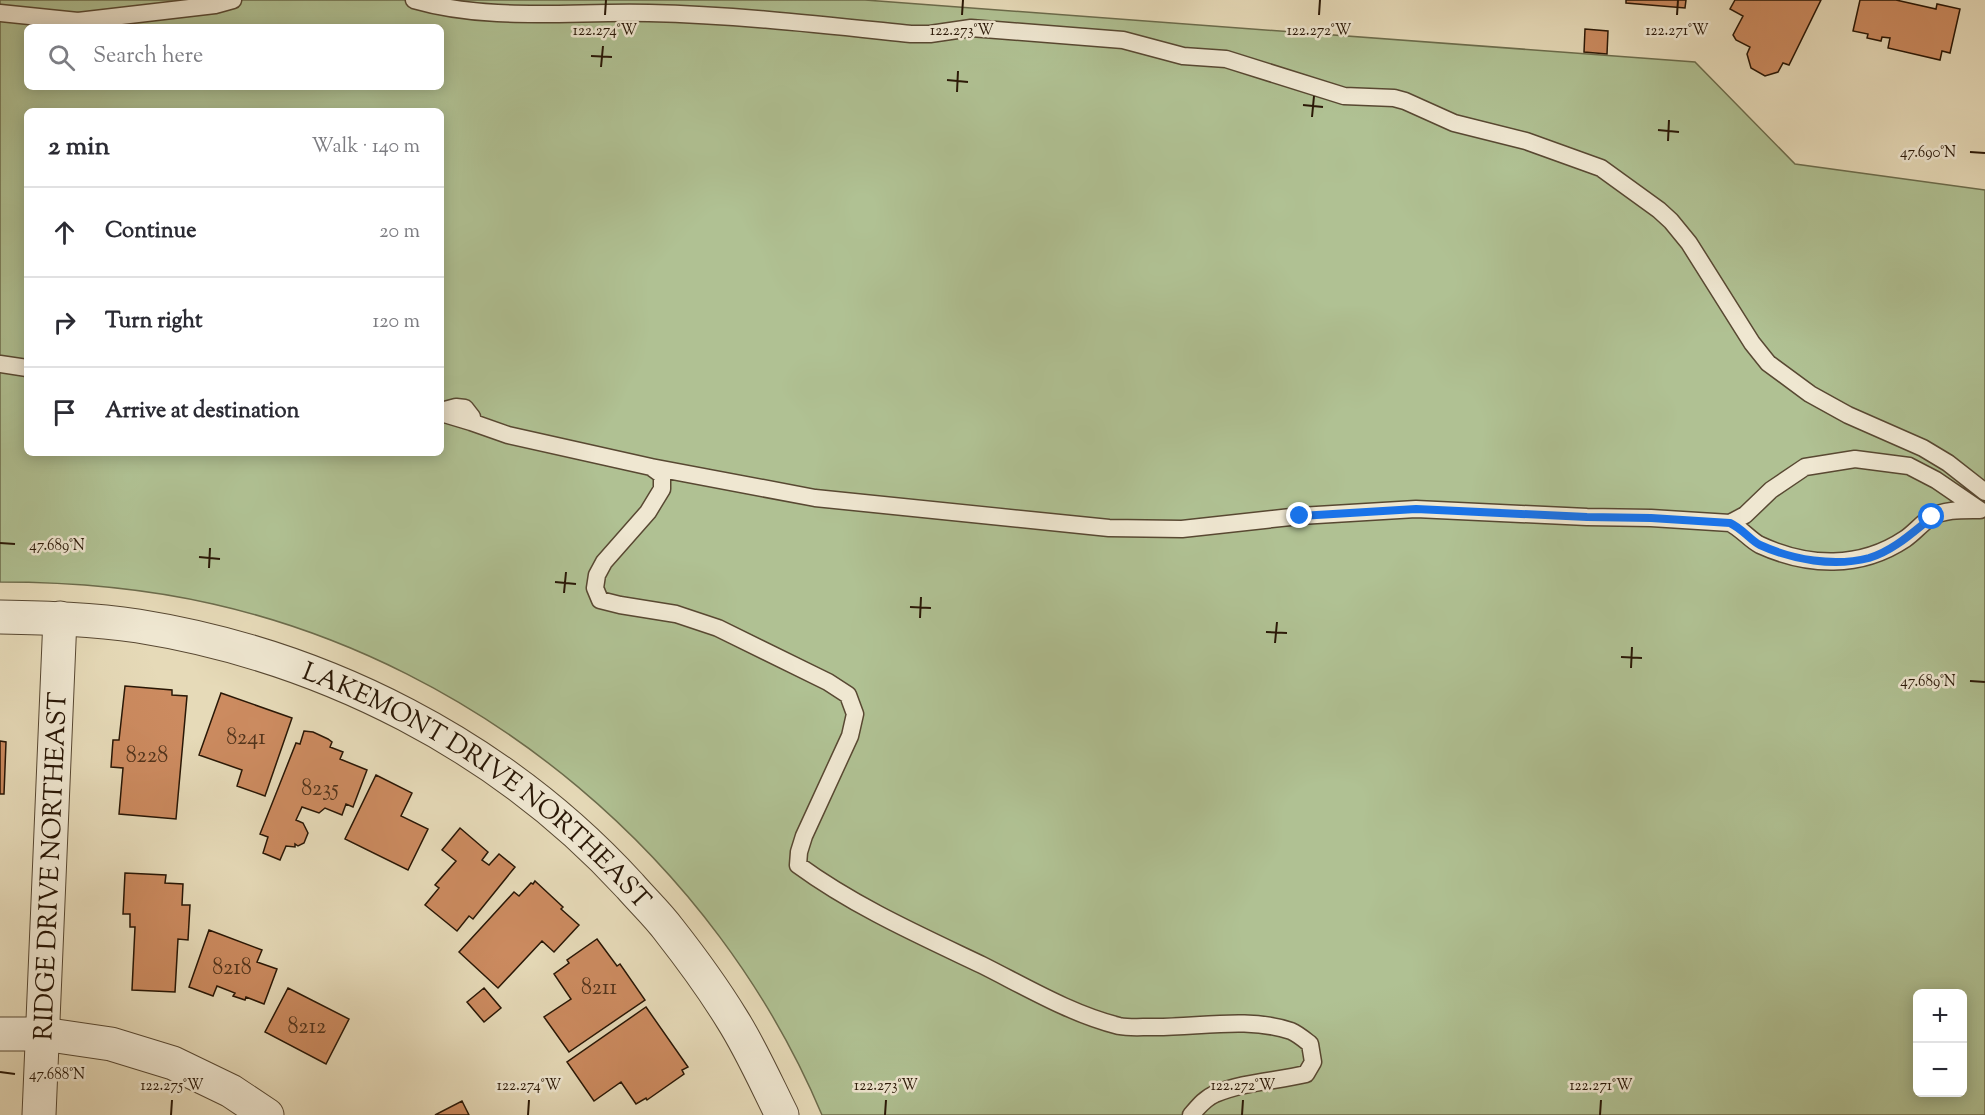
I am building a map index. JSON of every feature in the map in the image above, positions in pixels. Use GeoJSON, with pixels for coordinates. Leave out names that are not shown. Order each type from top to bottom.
{"type":"FeatureCollection","features":[{"type":"Feature","properties":{"kind":"street","name":"LAKEMONT DRIVE NORTHEAST"},"geometry":{"type":"LineString","coordinates":[[0,617],[60,618],[137,626],[227,644],[306,670],[370,696],[430,727],[478,757],[536,798],[604,858],[668,929],[732,1019],[782,1115]]}},
{"type":"Feature","properties":{"kind":"street","name":"RIDGE DRIVE NORTHEAST"},"geometry":{"type":"LineString","coordinates":[[39,1115],[60,618]]}},
{"type":"Feature","properties":{"kind":"street"},"geometry":{"type":"LineString","coordinates":[[0,1034],[43,1034],[111,1044],[173,1063],[231,1091],[267,1115]]}},
{"type":"Feature","properties":{"kind":"lane"},"geometry":{"type":"LineString","coordinates":[[0,14],[78,21],[215,5],[233,0]]}},
{"type":"Feature","properties":{"kind":"lane"},"geometry":{"type":"LineString","coordinates":[[414,0],[447,8],[491,13],[652,13],[753,18],[911,34],[930,34],[971,28],[1123,40],[1183,56],[1226,59],[1344,96],[1394,98],[1405,101],[1454,123],[1526,141],[1601,168],[1671,221],[1689,243],[1752,343],[1768,363],[1810,394],[1848,415],[1923,448],[1948,463],[1984,490],[1982,513]]}},
{"type":"Feature","properties":{"kind":"lane"},"geometry":{"type":"LineString","coordinates":[[0,364],[24,368]]}},
{"type":"Feature","properties":{"kind":"lane"},"geometry":{"type":"LineString","coordinates":[[444,411],[456,407],[465,408],[472,417],[471,422],[508,435],[651,467],[815,498],[1109,528],[1182,529],[1300,516],[1416,509],[1651,518],[1730,523],[1742,529],[1757,544],[1793,556],[1837,563],[1871,557],[1905,539],[1932,517],[1954,510],[1982,513]]}},
{"type":"Feature","properties":{"kind":"lane"},"geometry":{"type":"LineString","coordinates":[[1730,523],[1745,515],[1771,490],[1805,467],[1855,459],[1909,466],[1936,480],[1982,513]]}},
{"type":"Feature","properties":{"kind":"lane"},"geometry":{"type":"LineString","coordinates":[[651,467],[662,475],[662,489],[648,512],[604,562],[597,575],[595,588],[600,600],[676,614],[718,628],[828,682],[848,695],[855,714],[849,736],[804,836],[798,865],[814,877],[882,916],[1056,1002],[1100,1020],[1122,1027],[1222,1023],[1261,1026],[1293,1032],[1310,1044],[1313,1062],[1306,1074],[1240,1086],[1215,1094],[1202,1102],[1191,1115]]}},
{"type":"Feature","properties":{"kind":"green space"},"geometry":{"type":"Polygon","coordinates":[[[0,0],[865,0],[1695,62],[1795,164],[1985,190],[1985,1115],[822,1115],[776,1023],[720,937],[653,858],[578,787],[496,726],[407,674],[312,633],[213,604],[107,587],[0,582],[0,0]]]}},
{"type":"Feature","properties":{"kind":"building"},"geometry":{"type":"Polygon","coordinates":[[[1626,0],[1686,0],[1685,8],[1626,3],[1626,0]]]}},
{"type":"Feature","properties":{"kind":"building"},"geometry":{"type":"Polygon","coordinates":[[[1735,0],[1821,0],[1789,65],[1783,63],[1778,72],[1765,76],[1751,68],[1747,54],[1750,47],[1736,40],[1733,35],[1743,16],[1730,9],[1735,0]]]}},
{"type":"Feature","properties":{"kind":"building"},"geometry":{"type":"Polygon","coordinates":[[[1860,0],[1896,0],[1936,9],[1937,4],[1960,9],[1950,53],[1942,51],[1940,60],[1888,48],[1890,38],[1882,37],[1881,41],[1867,38],[1868,34],[1853,31],[1860,0]]]}},
{"type":"Feature","properties":{"kind":"building"},"geometry":{"type":"Polygon","coordinates":[[[1585,29],[1608,31],[1607,54],[1584,52],[1585,29]]]}},
{"type":"Feature","properties":{"kind":"building"},"geometry":{"type":"Polygon","coordinates":[[[125,686],[172,690],[172,695],[187,696],[176,819],[119,814],[123,768],[111,767],[113,740],[119,740],[125,686]]]}},
{"type":"Feature","properties":{"kind":"building"},"geometry":{"type":"Polygon","coordinates":[[[221,693],[292,718],[265,796],[237,786],[242,770],[199,755],[221,693]]]}},
{"type":"Feature","properties":{"kind":"building"},"geometry":{"type":"Polygon","coordinates":[[[304,731],[313,732],[328,739],[332,742],[330,747],[343,752],[340,759],[367,770],[353,807],[346,804],[342,815],[325,808],[319,813],[302,807],[296,820],[303,823],[308,833],[304,843],[298,846],[295,844],[295,847],[286,846],[280,860],[263,853],[268,837],[260,834],[296,743],[300,744],[304,731]]]}},
{"type":"Feature","properties":{"kind":"building"},"geometry":{"type":"Polygon","coordinates":[[[0,741],[6,742],[4,794],[0,794],[0,741]]]}},
{"type":"Feature","properties":{"kind":"building"},"geometry":{"type":"Polygon","coordinates":[[[376,775],[412,793],[401,816],[428,829],[408,870],[345,839],[376,775]]]}},
{"type":"Feature","properties":{"kind":"building"},"geometry":{"type":"Polygon","coordinates":[[[460,828],[488,852],[482,860],[489,865],[499,854],[515,867],[473,919],[469,916],[457,931],[425,905],[439,888],[435,885],[456,861],[442,850],[460,828]]]}},
{"type":"Feature","properties":{"kind":"building"},"geometry":{"type":"Polygon","coordinates":[[[125,873],[166,875],[165,883],[183,884],[182,905],[190,905],[188,940],[178,939],[175,992],[132,990],[135,927],[130,927],[130,914],[123,914],[125,873]]]}},
{"type":"Feature","properties":{"kind":"building"},"geometry":{"type":"Polygon","coordinates":[[[535,881],[579,925],[554,952],[542,941],[498,988],[459,952],[514,892],[519,896],[535,881]]]}},
{"type":"Feature","properties":{"kind":"building"},"geometry":{"type":"Polygon","coordinates":[[[209,930],[262,950],[257,962],[277,969],[264,1004],[246,997],[245,1000],[233,996],[235,993],[217,986],[213,996],[189,987],[209,930]]]}},
{"type":"Feature","properties":{"kind":"building"},"geometry":{"type":"Polygon","coordinates":[[[597,939],[617,966],[620,964],[645,1000],[569,1052],[544,1017],[571,999],[554,974],[569,963],[567,960],[597,939]]]}},
{"type":"Feature","properties":{"kind":"building"},"geometry":{"type":"Polygon","coordinates":[[[288,988],[349,1019],[326,1064],[265,1032],[288,988]]]}},
{"type":"Feature","properties":{"kind":"building"},"geometry":{"type":"Polygon","coordinates":[[[484,988],[501,1008],[484,1022],[467,1002],[484,988]]]}},
{"type":"Feature","properties":{"kind":"building"},"geometry":{"type":"Polygon","coordinates":[[[646,1007],[688,1067],[682,1070],[684,1074],[647,1100],[646,1098],[636,1104],[621,1082],[594,1101],[567,1062],[646,1007]]]}},
{"type":"Feature","properties":{"kind":"building"},"geometry":{"type":"Polygon","coordinates":[[[462,1101],[469,1115],[435,1115],[462,1101]]]}},
{"type":"Feature","properties":{"kind":"route"},"geometry":{"type":"LineString","coordinates":[[1300,516],[1416,509],[1730,523],[1742,529],[1757,544],[1793,556],[1837,563],[1871,557],[1905,539],[1932,517]]}}]}
